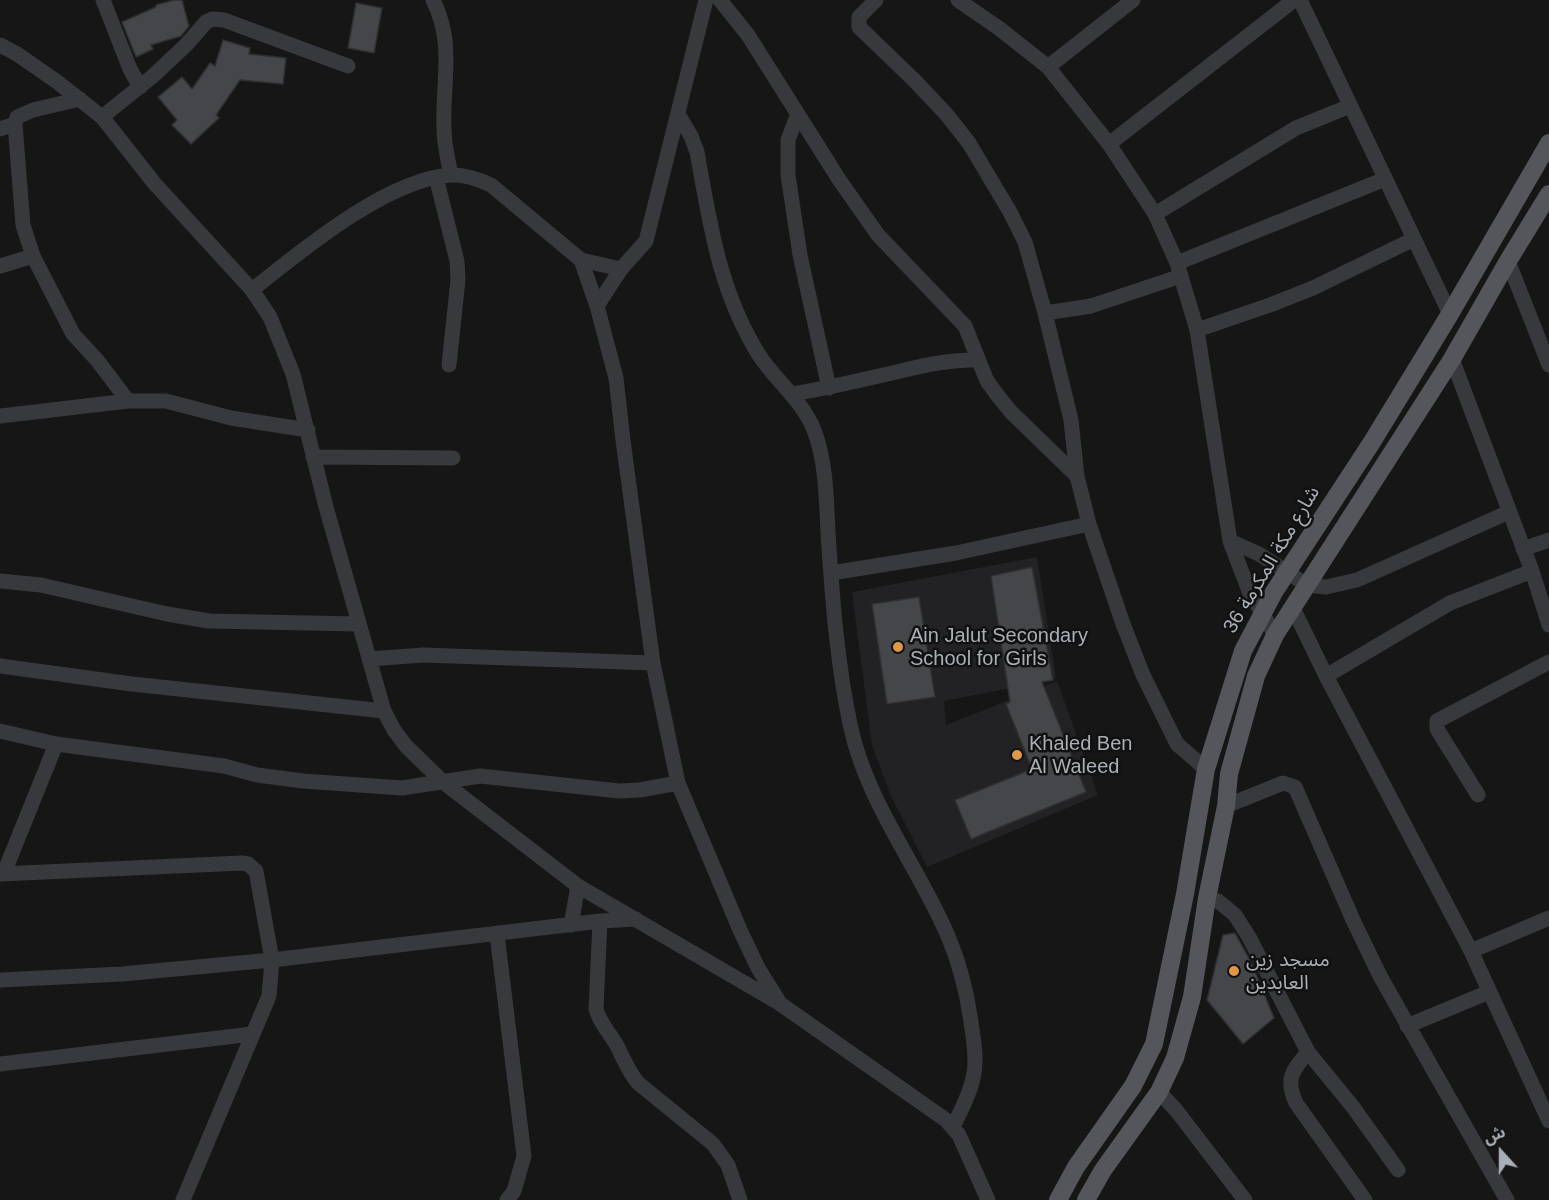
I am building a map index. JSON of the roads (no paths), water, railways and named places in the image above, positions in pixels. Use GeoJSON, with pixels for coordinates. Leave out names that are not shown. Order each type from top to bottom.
{"type":"FeatureCollection","features":[{"type":"Feature","properties":{"kind":"main road","name":"شارع مكة المكرمة 36"},"geometry":{"type":"LineString","coordinates":[[1057,1199],[1076,1167],[1133,1086],[1154,1044],[1185,894],[1206,769],[1243,651],[1287,572],[1372,442],[1450,314],[1549,143]]}},
{"type":"Feature","properties":{"kind":"main road","name":"شارع مكة المكرمة 36"},"geometry":{"type":"LineString","coordinates":[[1086,1200],[1103,1170],[1159,1092],[1175,1058],[1192,998],[1207,898],[1226,806],[1229,774],[1256,676],[1275,635],[1452,359],[1549,194]]}},
{"type":"Feature","properties":{"kind":"street"},"geometry":{"type":"LineString","coordinates":[[103,0],[140,87]]}},
{"type":"Feature","properties":{"kind":"street"},"geometry":{"type":"LineString","coordinates":[[433,0],[446,34],[443,176],[458,280],[449,365]]}},
{"type":"Feature","properties":{"kind":"street"},"geometry":{"type":"LineString","coordinates":[[597,306],[621,269],[646,241],[706,0]]}},
{"type":"Feature","properties":{"kind":"street"},"geometry":{"type":"LineString","coordinates":[[720,0],[748,35],[840,181],[878,235],[964,326],[987,381],[1011,412],[1077,476]]}},
{"type":"Feature","properties":{"kind":"street"},"geometry":{"type":"LineString","coordinates":[[876,0],[859,17],[859,27],[916,82],[969,143],[1025,242],[1046,314],[1071,420],[1077,476],[1089,524],[1123,624],[1143,675],[1177,744],[1206,769]]}},
{"type":"Feature","properties":{"kind":"street"},"geometry":{"type":"LineString","coordinates":[[958,0],[1000,29],[1048,68],[1109,144],[1155,214],[1179,269],[1197,330],[1230,541],[1245,583],[1275,635]]}},
{"type":"Feature","properties":{"kind":"street"},"geometry":{"type":"LineString","coordinates":[[1048,68],[1133,0]]}},
{"type":"Feature","properties":{"kind":"street"},"geometry":{"type":"LineString","coordinates":[[1109,144],[1294,0]]}},
{"type":"Feature","properties":{"kind":"street"},"geometry":{"type":"LineString","coordinates":[[1300,0],[1450,314]]}},
{"type":"Feature","properties":{"kind":"street"},"geometry":{"type":"LineString","coordinates":[[102,117],[140,87],[187,45],[206,22],[212,19],[224,20],[348,66]]}},
{"type":"Feature","properties":{"kind":"street"},"geometry":{"type":"LineString","coordinates":[[0,45],[17,54],[102,117],[155,184],[252,290],[270,317],[293,374],[384,711],[406,746],[443,783],[578,886],[780,1003],[953,1127],[988,1200]]}},
{"type":"Feature","properties":{"kind":"street"},"geometry":{"type":"LineString","coordinates":[[80,99],[22,114],[7,127],[23,225],[33,256],[73,334],[98,360],[128,401]]}},
{"type":"Feature","properties":{"kind":"street"},"geometry":{"type":"LineString","coordinates":[[1155,214],[1296,128],[1350,106]]}},
{"type":"Feature","properties":{"kind":"street"},"geometry":{"type":"LineString","coordinates":[[678,114],[697,152],[718,260],[728,293],[759,354],[792,394],[814,429],[823,465],[834,612],[850,724],[858,756],[876,802],[949,937],[968,1000],[973,1037],[974,1072],[966,1100],[953,1127]]}},
{"type":"Feature","properties":{"kind":"street"},"geometry":{"type":"LineString","coordinates":[[798,114],[788,140],[788,175],[800,255],[829,388]]}},
{"type":"Feature","properties":{"kind":"street"},"geometry":{"type":"LineString","coordinates":[[252,290],[309,245],[368,206],[390,194],[443,176],[474,178],[491,185],[581,260],[621,269]]}},
{"type":"Feature","properties":{"kind":"street"},"geometry":{"type":"LineString","coordinates":[[1046,314],[1091,306],[1385,178]]}},
{"type":"Feature","properties":{"kind":"street"},"geometry":{"type":"LineString","coordinates":[[1197,330],[1312,288],[1414,239]]}},
{"type":"Feature","properties":{"kind":"street"},"geometry":{"type":"LineString","coordinates":[[0,266],[33,256]]}},
{"type":"Feature","properties":{"kind":"street"},"geometry":{"type":"LineString","coordinates":[[581,260],[597,306],[616,378],[653,663],[678,783],[740,930],[758,968],[780,1003]]}},
{"type":"Feature","properties":{"kind":"street"},"geometry":{"type":"LineString","coordinates":[[1508,261],[1549,365]]}},
{"type":"Feature","properties":{"kind":"street"},"geometry":{"type":"LineString","coordinates":[[1452,359],[1532,571],[1549,625]]}},
{"type":"Feature","properties":{"kind":"street"},"geometry":{"type":"LineString","coordinates":[[792,394],[829,388],[931,364],[956,360],[978,360]]}},
{"type":"Feature","properties":{"kind":"street"},"geometry":{"type":"LineString","coordinates":[[0,416],[128,401],[166,401],[231,418],[308,430]]}},
{"type":"Feature","properties":{"kind":"street"},"geometry":{"type":"LineString","coordinates":[[314,457],[453,458]]}},
{"type":"Feature","properties":{"kind":"street"},"geometry":{"type":"LineString","coordinates":[[1230,541],[1260,554],[1307,585],[1326,587],[1357,580],[1509,512]]}},
{"type":"Feature","properties":{"kind":"street"},"geometry":{"type":"LineString","coordinates":[[831,573],[956,553],[1089,524]]}},
{"type":"Feature","properties":{"kind":"street"},"geometry":{"type":"LineString","coordinates":[[1523,549],[1549,540]]}},
{"type":"Feature","properties":{"kind":"street"},"geometry":{"type":"LineString","coordinates":[[1326,676],[1450,603],[1532,571]]}},
{"type":"Feature","properties":{"kind":"street"},"geometry":{"type":"LineString","coordinates":[[0,581],[41,585],[166,614],[209,621],[359,624]]}},
{"type":"Feature","properties":{"kind":"street"},"geometry":{"type":"LineString","coordinates":[[1293,608],[1326,676],[1471,951],[1549,1121]]}},
{"type":"Feature","properties":{"kind":"street"},"geometry":{"type":"LineString","coordinates":[[369,659],[423,655],[653,663]]}},
{"type":"Feature","properties":{"kind":"street"},"geometry":{"type":"LineString","coordinates":[[1478,795],[1437,729],[1437,721],[1549,662]]}},
{"type":"Feature","properties":{"kind":"street"},"geometry":{"type":"LineString","coordinates":[[0,666],[132,684],[384,711]]}},
{"type":"Feature","properties":{"kind":"street"},"geometry":{"type":"LineString","coordinates":[[0,731],[56,744],[224,766],[257,775],[303,781],[402,788],[480,777],[619,791],[640,790],[678,783]]}},
{"type":"Feature","properties":{"kind":"street"},"geometry":{"type":"LineString","coordinates":[[56,744],[2,874],[242,863],[248,864],[256,871],[272,960],[269,996],[183,1200]]}},
{"type":"Feature","properties":{"kind":"street"},"geometry":{"type":"LineString","coordinates":[[1226,806],[1283,783],[1295,787],[1353,920],[1407,1026],[1507,1200]]}},
{"type":"Feature","properties":{"kind":"street"},"geometry":{"type":"LineString","coordinates":[[571,925],[578,886]]}},
{"type":"Feature","properties":{"kind":"street"},"geometry":{"type":"LineString","coordinates":[[1207,898],[1218,901],[1235,915],[1249,937],[1308,1053],[1353,1107],[1398,1170]]}},
{"type":"Feature","properties":{"kind":"street"},"geometry":{"type":"LineString","coordinates":[[0,980],[123,974],[272,960],[636,918]]}},
{"type":"Feature","properties":{"kind":"street"},"geometry":{"type":"LineString","coordinates":[[1471,951],[1549,918]]}},
{"type":"Feature","properties":{"kind":"street"},"geometry":{"type":"LineString","coordinates":[[600,921],[596,1009],[598,1017],[617,1046],[631,1075],[638,1083],[713,1144],[728,1165],[740,1200]]}},
{"type":"Feature","properties":{"kind":"street"},"geometry":{"type":"LineString","coordinates":[[497,934],[524,1156],[513,1191],[507,1200]]}},
{"type":"Feature","properties":{"kind":"street"},"geometry":{"type":"LineString","coordinates":[[1407,1026],[1489,992]]}},
{"type":"Feature","properties":{"kind":"street"},"geometry":{"type":"LineString","coordinates":[[0,1064],[252,1034]]}},
{"type":"Feature","properties":{"kind":"street"},"geometry":{"type":"LineString","coordinates":[[1308,1053],[1296,1066],[1290,1079],[1290,1090],[1296,1102],[1365,1200]]}},
{"type":"Feature","properties":{"kind":"street"},"geometry":{"type":"LineString","coordinates":[[1159,1092],[1176,1110],[1245,1200]]}},
{"type":"Feature","properties":{"kind":"place","name":"Ain Jalut Secondary School for Girls"},"geometry":{"type":"Point","coordinates":[898,647]}},
{"type":"Feature","properties":{"kind":"place","name":"Khaled Ben Al Waleed"},"geometry":{"type":"Point","coordinates":[1017,755]}},
{"type":"Feature","properties":{"kind":"place","name":"مسجد زين العابدين"},"geometry":{"type":"Point","coordinates":[1234,971]}}]}
